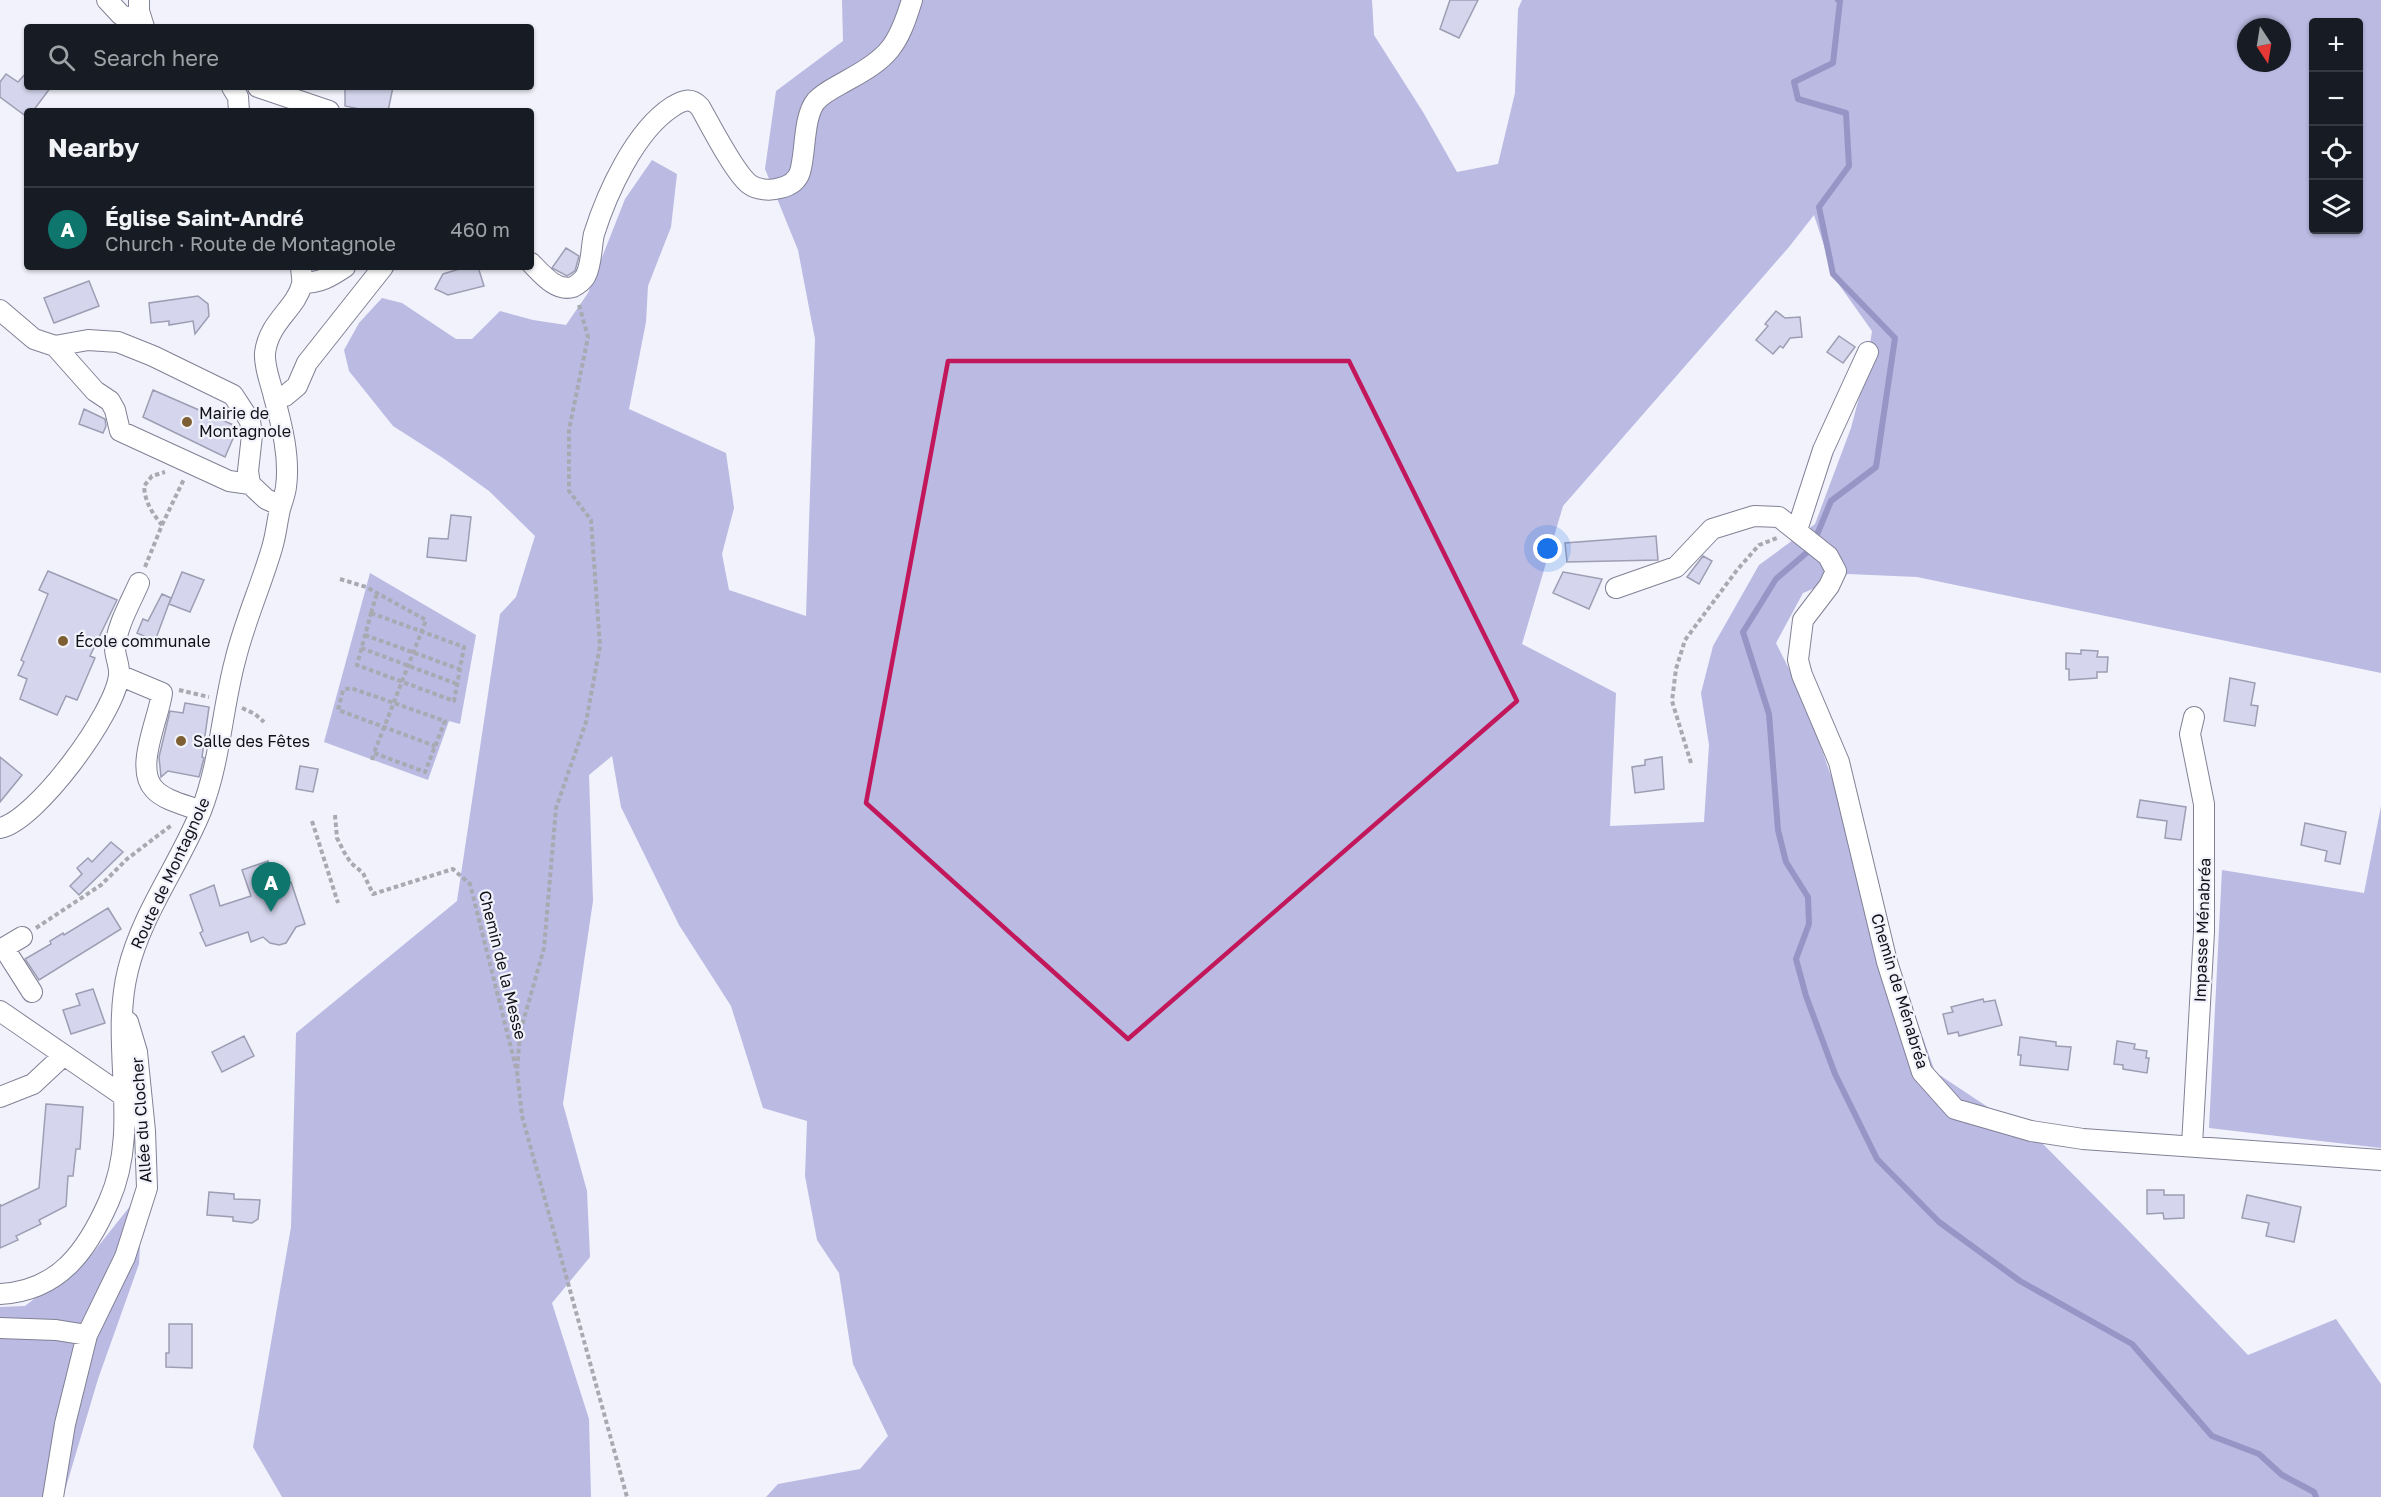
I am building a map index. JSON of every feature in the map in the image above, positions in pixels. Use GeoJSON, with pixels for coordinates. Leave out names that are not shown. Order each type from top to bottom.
{"type":"FeatureCollection","features":[{"type":"Feature","properties":{"kind":"street"},"geometry":{"type":"LineString","coordinates":[[107,0],[121,15],[143,24]]}},
{"type":"Feature","properties":{"kind":"street"},"geometry":{"type":"LineString","coordinates":[[139,0],[139,11],[143,24]]}},
{"type":"Feature","properties":{"kind":"street"},"geometry":{"type":"LineString","coordinates":[[534,266],[554,284],[562,288],[574,287],[586,275],[602,212],[629,155],[656,118],[681,101],[688,99],[695,102],[750,185],[760,189],[783,188],[793,182],[799,174],[807,127],[815,102],[863,72],[893,49],[904,28],[912,0]]}},
{"type":"Feature","properties":{"kind":"street"},"geometry":{"type":"LineString","coordinates":[[234,90],[238,97],[239,108]]}},
{"type":"Feature","properties":{"kind":"street"},"geometry":{"type":"LineString","coordinates":[[267,90],[320,108]]}},
{"type":"Feature","properties":{"kind":"street"},"geometry":{"type":"LineString","coordinates":[[302,275],[315,283],[340,270]]}},
{"type":"Feature","properties":{"kind":"street"},"geometry":{"type":"LineString","coordinates":[[275,399],[285,396],[297,386],[308,363],[381,270]]}},
{"type":"Feature","properties":{"kind":"street","name":"Route de Montagnole"},"geometry":{"type":"LineString","coordinates":[[0,1294],[38,1287],[55,1279],[93,1233],[117,1180],[123,1144],[125,1097],[122,1003],[128,970],[139,936],[201,811],[211,780],[235,660],[273,546],[286,489],[287,474],[275,399],[265,363],[267,344],[274,325],[297,295],[302,275]]}},
{"type":"Feature","properties":{"kind":"street"},"geometry":{"type":"LineString","coordinates":[[0,310],[34,339],[55,346],[88,340],[118,342],[153,356],[233,395],[250,421],[252,435],[248,471],[250,484]]}},
{"type":"Feature","properties":{"kind":"street"},"geometry":{"type":"LineString","coordinates":[[55,346],[94,391],[110,401],[115,410],[120,431],[229,481],[250,484],[266,499],[281,506]]}},
{"type":"Feature","properties":{"kind":"street"},"geometry":{"type":"LineString","coordinates":[[1802,534],[1823,450],[1868,351]]}},
{"type":"Feature","properties":{"kind":"street","name":"Chemin de Ménabréa"},"geometry":{"type":"LineString","coordinates":[[1616,588],[1676,567],[1712,529],[1754,516],[1779,517],[1828,556],[1836,571],[1829,586],[1803,620],[1798,660],[1802,675],[1839,762],[1887,962],[1922,1072],[1955,1109],[2031,1131],[2083,1139],[2381,1160]]}},
{"type":"Feature","properties":{"kind":"street"},"geometry":{"type":"LineString","coordinates":[[0,828],[6,827],[26,813],[79,755],[105,713],[119,675],[115,649],[119,627],[139,583]]}},
{"type":"Feature","properties":{"kind":"street"},"geometry":{"type":"LineString","coordinates":[[119,675],[162,693],[146,758],[147,777],[153,789],[168,799],[201,811]]}},
{"type":"Feature","properties":{"kind":"street","name":"Impasse Ménabréa"},"geometry":{"type":"LineString","coordinates":[[2192,1145],[2204,932],[2204,804],[2190,734],[2194,717]]}},
{"type":"Feature","properties":{"kind":"street"},"geometry":{"type":"LineString","coordinates":[[22,937],[2,949],[32,992]]}},
{"type":"Feature","properties":{"kind":"street","name":"Allée du Clocher"},"geometry":{"type":"LineString","coordinates":[[53,1497],[65,1424],[87,1335],[125,1257],[147,1188],[145,1131],[137,1052],[122,1003]]}},
{"type":"Feature","properties":{"kind":"street"},"geometry":{"type":"LineString","coordinates":[[0,1011],[125,1097]]}},
{"type":"Feature","properties":{"kind":"street"},"geometry":{"type":"LineString","coordinates":[[0,1097],[33,1084],[64,1055]]}},
{"type":"Feature","properties":{"kind":"street"},"geometry":{"type":"LineString","coordinates":[[0,1328],[56,1330],[87,1335]]}},
{"type":"Feature","properties":{"kind":"path"},"geometry":{"type":"LineString","coordinates":[[574,287],[588,337],[568,430],[569,491],[591,520],[600,646],[586,722],[556,808],[544,948],[520,1033],[517,1071],[522,1116],[627,1497]]}},
{"type":"Feature","properties":{"kind":"path"},"geometry":{"type":"LineString","coordinates":[[162,525],[150,509],[144,486],[152,476],[163,472],[175,472]]}},
{"type":"Feature","properties":{"kind":"path"},"geometry":{"type":"LineString","coordinates":[[139,583],[179,489]]}},
{"type":"Feature","properties":{"kind":"path"},"geometry":{"type":"LineString","coordinates":[[1691,763],[1672,701],[1676,669],[1685,640],[1737,570],[1759,546],[1802,534]]}},
{"type":"Feature","properties":{"kind":"path"},"geometry":{"type":"LineString","coordinates":[[340,579],[366,586],[426,620],[372,759]]}},
{"type":"Feature","properties":{"kind":"path"},"geometry":{"type":"LineString","coordinates":[[371,613],[464,647],[454,701],[357,665],[361,648],[365,635],[371,613],[377,593]]}},
{"type":"Feature","properties":{"kind":"path"},"geometry":{"type":"LineString","coordinates":[[365,635],[459,669]]}},
{"type":"Feature","properties":{"kind":"path"},"geometry":{"type":"LineString","coordinates":[[361,648],[457,684]]}},
{"type":"Feature","properties":{"kind":"path"},"geometry":{"type":"LineString","coordinates":[[374,753],[425,772],[445,721],[351,688],[343,690],[338,710],[435,746]]}},
{"type":"Feature","properties":{"kind":"path"},"geometry":{"type":"LineString","coordinates":[[182,689],[210,697]]}},
{"type":"Feature","properties":{"kind":"path"},"geometry":{"type":"LineString","coordinates":[[22,937],[101,885],[127,859],[180,819],[201,811]]}},
{"type":"Feature","properties":{"kind":"path","name":"Chemin de la Messe"},"geometry":{"type":"LineString","coordinates":[[335,815],[337,838],[351,863],[363,873],[373,894],[453,869],[470,884],[517,1071]]}},
{"type":"Feature","properties":{"kind":"path"},"geometry":{"type":"LineString","coordinates":[[312,821],[338,903]]}},
{"type":"Feature","properties":{"kind":"highlighted area"},"geometry":{"type":"Polygon","coordinates":[[[948,361],[1349,361],[1517,701],[1128,1039],[866,803],[948,361]]]}},
{"type":"Feature","properties":{"kind":"shaded area"},"geometry":{"type":"Polygon","coordinates":[[[842,0],[1372,0],[1374,35],[1423,112],[1457,172],[1498,164],[1515,93],[1518,9],[1522,0],[2381,0],[2381,673],[1917,577],[1848,574],[1803,593],[1776,643],[1804,699],[1935,1072],[2042,1143],[2248,1355],[2336,1319],[2381,1384],[2381,1497],[766,1497],[778,1484],[860,1469],[888,1436],[853,1364],[839,1273],[817,1240],[805,1176],[807,1121],[763,1108],[731,1006],[679,925],[621,807],[612,756],[589,775],[593,901],[563,1104],[587,1191],[590,1257],[552,1303],[589,1419],[591,1497],[282,1497],[253,1447],[291,1227],[296,1033],[457,901],[500,614],[516,597],[535,536],[489,491],[393,426],[349,371],[344,350],[359,323],[382,298],[402,303],[456,339],[472,339],[500,311],[533,320],[566,325],[588,293],[625,199],[652,160],[677,174],[671,227],[648,286],[646,322],[629,409],[726,453],[734,508],[722,554],[729,590],[806,616],[815,339],[798,250],[765,169],[776,91],[843,41],[842,0]],[[1814,215],[1789,247],[1563,506],[1522,644],[1616,693],[1610,826],[1704,822],[1709,745],[1701,693],[1713,646],[1759,565],[1815,524],[1851,428],[1866,371],[1872,331],[1835,279],[1814,215]]]}},
{"type":"Feature","properties":{"kind":"shaded area"},"geometry":{"type":"Polygon","coordinates":[[[370,573],[476,635],[460,724],[449,721],[428,780],[324,742],[370,573]]]}},
{"type":"Feature","properties":{"kind":"shaded area"},"geometry":{"type":"Polygon","coordinates":[[[2381,806],[2381,1148],[2209,1128],[2222,870],[2364,893],[2381,806]]]}},
{"type":"Feature","properties":{"kind":"shaded area"},"geometry":{"type":"Polygon","coordinates":[[[143,1190],[139,1264],[98,1379],[63,1497],[0,1497],[0,1307],[25,1306],[92,1254],[143,1190]]]}},
{"type":"Feature","properties":{"kind":"building"},"geometry":{"type":"Polygon","coordinates":[[[1450,0],[1478,0],[1459,38],[1440,29],[1450,0]]]}},
{"type":"Feature","properties":{"kind":"building"},"geometry":{"type":"Polygon","coordinates":[[[6,74],[18,82],[24,75],[24,90],[49,90],[35,108],[24,108],[24,115],[0,97],[0,82],[6,74]]]}},
{"type":"Feature","properties":{"kind":"building"},"geometry":{"type":"Polygon","coordinates":[[[345,90],[392,90],[389,108],[345,106],[345,90]]]}},
{"type":"Feature","properties":{"kind":"building"},"geometry":{"type":"Polygon","coordinates":[[[566,248],[579,256],[575,271],[567,276],[552,268],[566,248]]]}},
{"type":"Feature","properties":{"kind":"building"},"geometry":{"type":"Polygon","coordinates":[[[456,270],[479,270],[484,286],[448,295],[435,289],[443,274],[456,270]]]}},
{"type":"Feature","properties":{"kind":"building"},"geometry":{"type":"Polygon","coordinates":[[[89,281],[99,306],[54,323],[44,298],[89,281]]]}},
{"type":"Feature","properties":{"kind":"building"},"geometry":{"type":"Polygon","coordinates":[[[198,296],[208,304],[209,316],[195,334],[193,321],[169,325],[169,321],[151,323],[149,303],[198,296]]]}},
{"type":"Feature","properties":{"kind":"building"},"geometry":{"type":"Polygon","coordinates":[[[1776,311],[1785,318],[1800,317],[1802,337],[1790,338],[1783,348],[1780,346],[1773,354],[1756,340],[1768,326],[1765,324],[1776,311]]]}},
{"type":"Feature","properties":{"kind":"building"},"geometry":{"type":"Polygon","coordinates":[[[1839,336],[1855,347],[1843,363],[1827,352],[1839,336]]]}},
{"type":"Feature","properties":{"kind":"building","name":"Mairie de Montagnole"},"geometry":{"type":"Polygon","coordinates":[[[153,390],[238,427],[225,457],[143,417],[153,390]]]}},
{"type":"Feature","properties":{"kind":"building"},"geometry":{"type":"Polygon","coordinates":[[[84,409],[105,419],[106,426],[103,433],[79,424],[84,409]]]}},
{"type":"Feature","properties":{"kind":"building"},"geometry":{"type":"Polygon","coordinates":[[[451,515],[471,517],[466,561],[427,557],[429,538],[448,539],[451,515]]]}},
{"type":"Feature","properties":{"kind":"building"},"geometry":{"type":"Polygon","coordinates":[[[1656,536],[1658,560],[1567,562],[1565,543],[1656,536]]]}},
{"type":"Feature","properties":{"kind":"building"},"geometry":{"type":"Polygon","coordinates":[[[1703,556],[1712,561],[1699,584],[1687,577],[1703,556]]]}},
{"type":"Feature","properties":{"kind":"building","name":"École communale"},"geometry":{"type":"Polygon","coordinates":[[[48,571],[117,600],[90,656],[95,658],[77,700],[66,696],[57,715],[20,699],[27,679],[18,675],[24,662],[21,660],[48,594],[39,590],[48,571]]]}},
{"type":"Feature","properties":{"kind":"building"},"geometry":{"type":"Polygon","coordinates":[[[182,572],[204,580],[190,612],[169,604],[182,572]]]}},
{"type":"Feature","properties":{"kind":"building"},"geometry":{"type":"Polygon","coordinates":[[[1563,572],[1602,579],[1589,609],[1553,593],[1563,572]]]}},
{"type":"Feature","properties":{"kind":"building"},"geometry":{"type":"Polygon","coordinates":[[[162,594],[171,598],[155,641],[137,633],[143,619],[148,621],[162,594]]]}},
{"type":"Feature","properties":{"kind":"building"},"geometry":{"type":"Polygon","coordinates":[[[2081,650],[2098,651],[2097,657],[2108,657],[2107,672],[2097,672],[2097,678],[2069,680],[2066,653],[2081,654],[2081,650]]]}},
{"type":"Feature","properties":{"kind":"building"},"geometry":{"type":"Polygon","coordinates":[[[2230,678],[2255,683],[2251,705],[2258,706],[2255,726],[2224,721],[2230,678]]]}},
{"type":"Feature","properties":{"kind":"building","name":"Salle des Fêtes"},"geometry":{"type":"Polygon","coordinates":[[[185,703],[209,707],[202,757],[204,758],[199,777],[168,771],[161,777],[159,757],[170,711],[183,713],[185,703]]]}},
{"type":"Feature","properties":{"kind":"building"},"geometry":{"type":"Polygon","coordinates":[[[0,757],[22,775],[0,802],[0,757]]]}},
{"type":"Feature","properties":{"kind":"building"},"geometry":{"type":"Polygon","coordinates":[[[1662,757],[1664,789],[1635,793],[1632,767],[1645,765],[1645,760],[1662,757]]]}},
{"type":"Feature","properties":{"kind":"building"},"geometry":{"type":"Polygon","coordinates":[[[300,766],[318,769],[313,792],[296,789],[300,766]]]}},
{"type":"Feature","properties":{"kind":"building"},"geometry":{"type":"Polygon","coordinates":[[[2140,800],[2186,807],[2181,840],[2165,838],[2167,821],[2137,817],[2140,800]]]}},
{"type":"Feature","properties":{"kind":"building"},"geometry":{"type":"Polygon","coordinates":[[[2305,823],[2346,832],[2340,864],[2325,861],[2327,851],[2301,845],[2305,823]]]}},
{"type":"Feature","properties":{"kind":"building"},"geometry":{"type":"Polygon","coordinates":[[[111,842],[123,852],[79,895],[70,886],[82,874],[77,868],[88,858],[92,862],[111,842]]]}},
{"type":"Feature","properties":{"kind":"building"},"geometry":{"type":"Polygon","coordinates":[[[268,861],[277,887],[291,882],[305,924],[296,927],[286,943],[279,945],[270,943],[263,937],[251,942],[248,932],[206,946],[200,933],[203,931],[190,895],[214,885],[220,906],[251,896],[242,870],[268,861]]]}},
{"type":"Feature","properties":{"kind":"building"},"geometry":{"type":"Polygon","coordinates":[[[108,908],[121,929],[39,980],[25,959],[51,944],[50,941],[63,933],[64,935],[108,908]]]}},
{"type":"Feature","properties":{"kind":"building"},"geometry":{"type":"Polygon","coordinates":[[[93,989],[105,1023],[71,1034],[63,1010],[80,1005],[76,994],[93,989]]]}},
{"type":"Feature","properties":{"kind":"building"},"geometry":{"type":"Polygon","coordinates":[[[1983,999],[1984,1002],[1995,1000],[2002,1025],[1959,1036],[1958,1032],[1948,1034],[1943,1014],[1953,1012],[1951,1007],[1983,999]]]}},
{"type":"Feature","properties":{"kind":"building"},"geometry":{"type":"Polygon","coordinates":[[[244,1036],[254,1056],[222,1072],[212,1052],[244,1036]]]}},
{"type":"Feature","properties":{"kind":"building"},"geometry":{"type":"Polygon","coordinates":[[[2020,1037],[2056,1042],[2056,1046],[2071,1047],[2068,1070],[2020,1065],[2021,1055],[2018,1055],[2020,1037]]]}},
{"type":"Feature","properties":{"kind":"building"},"geometry":{"type":"Polygon","coordinates":[[[2117,1041],[2135,1044],[2134,1049],[2147,1051],[2146,1058],[2149,1058],[2147,1073],[2123,1069],[2123,1065],[2114,1064],[2117,1041]]]}},
{"type":"Feature","properties":{"kind":"building"},"geometry":{"type":"Polygon","coordinates":[[[46,1104],[83,1107],[80,1149],[76,1149],[73,1176],[68,1176],[66,1206],[39,1220],[41,1224],[16,1236],[18,1240],[0,1248],[0,1204],[1,1206],[39,1188],[46,1104]]]}},
{"type":"Feature","properties":{"kind":"building"},"geometry":{"type":"Polygon","coordinates":[[[2147,1190],[2164,1190],[2164,1195],[2184,1195],[2184,1218],[2164,1219],[2163,1213],[2147,1214],[2147,1190]]]}},
{"type":"Feature","properties":{"kind":"building"},"geometry":{"type":"Polygon","coordinates":[[[209,1192],[234,1194],[234,1199],[260,1200],[258,1219],[252,1223],[233,1221],[233,1217],[207,1215],[209,1192]]]}},
{"type":"Feature","properties":{"kind":"building"},"geometry":{"type":"Polygon","coordinates":[[[2247,1195],[2301,1207],[2294,1242],[2266,1236],[2269,1223],[2242,1218],[2247,1195]]]}},
{"type":"Feature","properties":{"kind":"building"},"geometry":{"type":"Polygon","coordinates":[[[169,1324],[192,1324],[192,1368],[166,1367],[166,1353],[169,1353],[169,1324]]]}},
{"type":"Feature","properties":{"kind":"waterway"},"geometry":{"type":"LineString","coordinates":[[1838,0],[1840,1],[1833,63],[1794,82],[1798,99],[1846,113],[1849,166],[1819,207],[1833,274],[1895,338],[1876,467],[1831,501],[1811,549],[1776,579],[1743,632],[1769,714],[1778,830],[1786,862],[1808,897],[1809,924],[1796,959],[1806,996],[1835,1074],[1877,1159],[1939,1222],[2020,1281],[2132,1344],[2212,1436],[2259,1454],[2282,1475],[2314,1492],[2316,1497]]}},
{"type":"Feature","properties":{"kind":"place","name":"Mairie de Montagnole"},"geometry":{"type":"Point","coordinates":[187,422]}},
{"type":"Feature","properties":{"kind":"place","name":"École communale"},"geometry":{"type":"Point","coordinates":[63,641]}},
{"type":"Feature","properties":{"kind":"place","name":"Salle des Fêtes"},"geometry":{"type":"Point","coordinates":[181,741]}},
{"type":"Feature","properties":{"kind":"place","name":"Église Saint-André"},"geometry":{"type":"Point","coordinates":[271,912]}}]}
